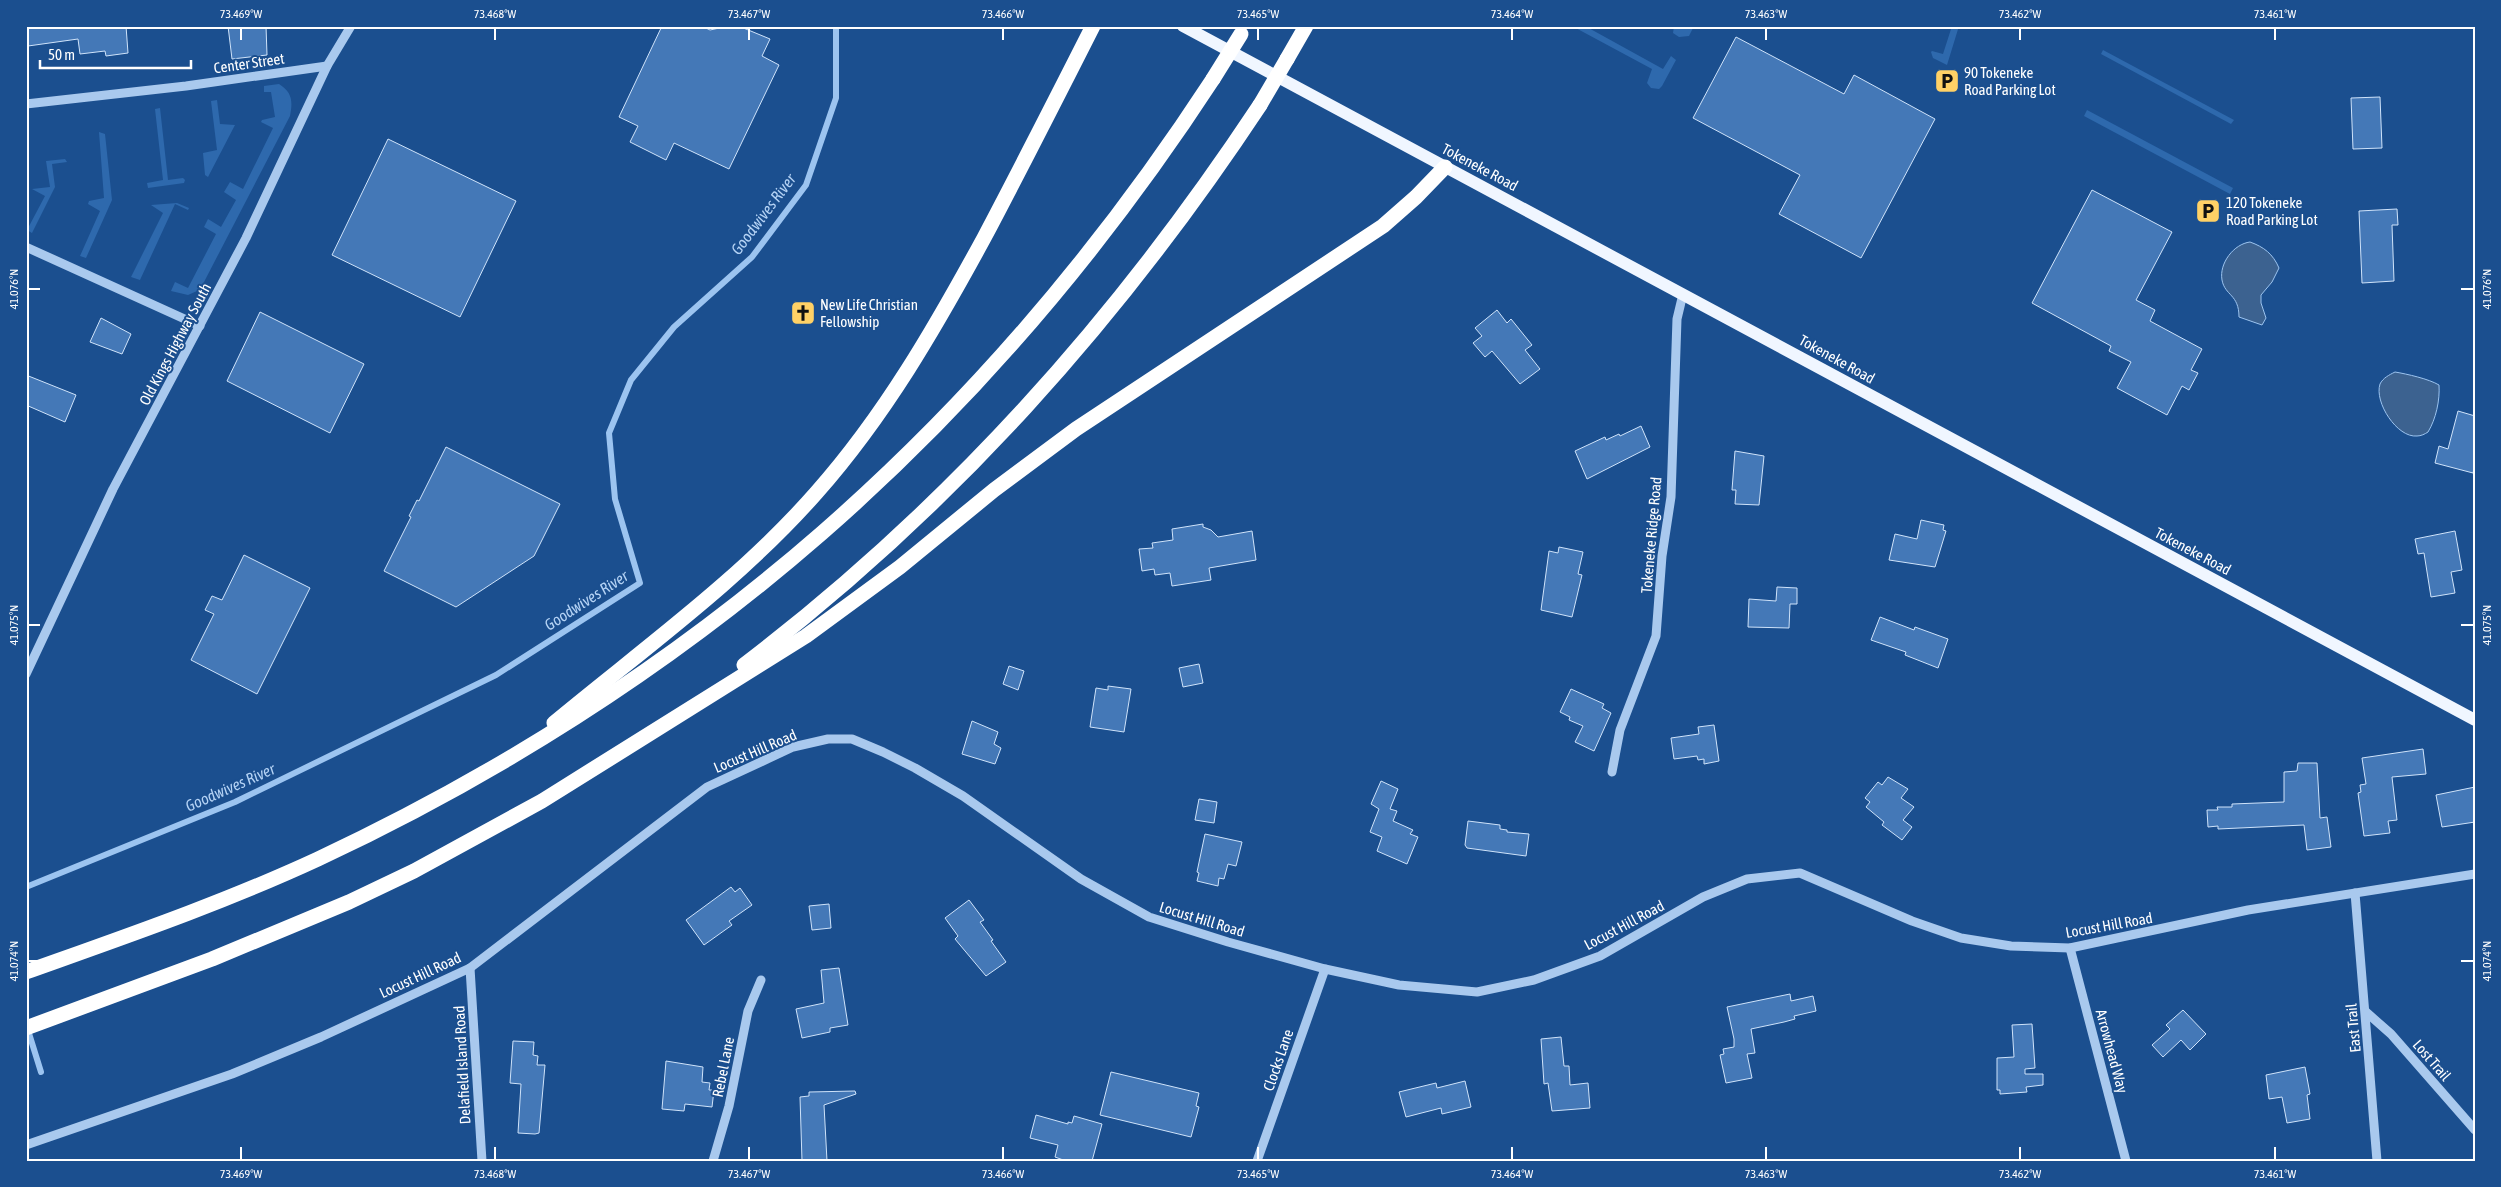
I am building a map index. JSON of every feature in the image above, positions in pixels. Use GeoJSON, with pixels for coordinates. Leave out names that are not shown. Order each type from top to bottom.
{"type":"FeatureCollection","features":[{"type":"Feature","properties":{"kind":"highway"},"geometry":{"type":"LineString","coordinates":[[509,759],[750,560],[795,516],[848,456],[896,390],[932,333],[1011,187],[1093,26]]}},
{"type":"Feature","properties":{"kind":"highway"},"geometry":{"type":"LineString","coordinates":[[605,762],[725,679],[783,635],[874,559],[954,484],[1048,384],[1113,307],[1186,213],[1260,105],[1306,26]]}},
{"type":"Feature","properties":{"kind":"highway"},"geometry":{"type":"LineString","coordinates":[[26,972],[182,915],[314,860],[400,818],[509,759],[630,683],[703,630],[809,545],[916,447],[1014,343],[1063,286],[1151,171],[1243,30]]}},
{"type":"Feature","properties":{"kind":"highway"},"geometry":{"type":"LineString","coordinates":[[26,1028],[212,959],[349,902],[479,837],[605,762],[806,636],[852,604],[994,490],[1076,429],[1383,226],[1416,197],[1444,167]]}},
{"type":"Feature","properties":{"kind":"main road","name":"Tokeneke Road"},"geometry":{"type":"LineString","coordinates":[[1183,26],[2475,720]]}},
{"type":"Feature","properties":{"kind":"street","name":"Old Kings Highway South"},"geometry":{"type":"LineString","coordinates":[[26,674],[113,489],[246,238],[328,66],[351,26]]}},
{"type":"Feature","properties":{"kind":"street","name":"Center Street"},"geometry":{"type":"LineString","coordinates":[[26,104],[186,86],[328,66]]}},
{"type":"Feature","properties":{"kind":"street"},"geometry":{"type":"LineString","coordinates":[[26,248],[200,326]]}},
{"type":"Feature","properties":{"kind":"street","name":"Tokeneke Ridge Road"},"geometry":{"type":"LineString","coordinates":[[1612,772],[1620,730],[1656,636],[1662,556],[1671,497],[1677,319],[1683,294]]}},
{"type":"Feature","properties":{"kind":"street","name":"Locust Hill Road"},"geometry":{"type":"LineString","coordinates":[[26,1145],[232,1074],[321,1037],[470,968],[707,787],[793,747],[828,739],[852,740],[883,752],[915,768],[963,796],[1081,879],[1149,917],[1228,942],[1325,969],[1399,985],[1477,992],[1534,980],[1600,956],[1703,897],[1747,879],[1800,872],[1912,921],[1962,938],[2011,946],[2070,948],[2248,910],[2475,874]]}},
{"type":"Feature","properties":{"kind":"street","name":"East Trail"},"geometry":{"type":"LineString","coordinates":[[2355,893],[2377,1161]]}},
{"type":"Feature","properties":{"kind":"street","name":"Arrowhead Way"},"geometry":{"type":"LineString","coordinates":[[2070,948],[2126,1161]]}},
{"type":"Feature","properties":{"kind":"street","name":"Delafield Island Road"},"geometry":{"type":"LineString","coordinates":[[470,968],[482,1161]]}},
{"type":"Feature","properties":{"kind":"street","name":"Clocks Lane"},"geometry":{"type":"LineString","coordinates":[[1257,1161],[1325,969]]}},
{"type":"Feature","properties":{"kind":"street","name":"Rebel Lane"},"geometry":{"type":"LineString","coordinates":[[713,1161],[730,1106],[748,1011],[761,980]]}},
{"type":"Feature","properties":{"kind":"street","name":"Lost Trail"},"geometry":{"type":"LineString","coordinates":[[2366,1012],[2391,1034],[2475,1130]]}},
{"type":"Feature","properties":{"kind":"shaded area"},"geometry":{"type":"Polygon","coordinates":[[[1572,26],[1585,26],[1663,69],[1671,56],[1676,60],[1662,86],[1659,89],[1651,88],[1647,83],[1652,69],[1572,26]]]}},
{"type":"Feature","properties":{"kind":"shaded area"},"geometry":{"type":"Polygon","coordinates":[[[1674,26],[1694,26],[1689,36],[1679,37],[1673,33],[1674,26]]]}},
{"type":"Feature","properties":{"kind":"shaded area"},"geometry":{"type":"Polygon","coordinates":[[[1952,26],[1959,26],[1947,65],[1933,58],[1931,52],[1943,54],[1952,26]]]}},
{"type":"Feature","properties":{"kind":"shaded area"},"geometry":{"type":"Polygon","coordinates":[[[2103,50],[2234,120],[2231,124],[2101,54],[2103,50]]]}},
{"type":"Feature","properties":{"kind":"shaded area"},"geometry":{"type":"Polygon","coordinates":[[[279,84],[289,94],[290,116],[204,282],[197,291],[188,295],[171,291],[175,282],[188,288],[216,234],[204,227],[208,219],[221,227],[236,200],[224,192],[230,182],[243,189],[273,128],[261,122],[262,120],[275,117],[271,92],[264,92],[264,86],[279,84]]]}},
{"type":"Feature","properties":{"kind":"shaded area"},"geometry":{"type":"Polygon","coordinates":[[[217,100],[220,124],[235,125],[208,177],[205,175],[203,153],[217,150],[211,101],[217,100]]]}},
{"type":"Feature","properties":{"kind":"shaded area"},"geometry":{"type":"Polygon","coordinates":[[[160,108],[168,180],[183,178],[185,180],[184,183],[148,188],[147,183],[163,180],[155,109],[160,108]]]}},
{"type":"Feature","properties":{"kind":"shaded area"},"geometry":{"type":"Polygon","coordinates":[[[2087,110],[2233,188],[2230,194],[2084,116],[2087,110]]]}},
{"type":"Feature","properties":{"kind":"shaded area"},"geometry":{"type":"Polygon","coordinates":[[[99,132],[105,134],[112,200],[86,258],[80,256],[100,211],[88,204],[89,201],[104,198],[99,132]]]}},
{"type":"Feature","properties":{"kind":"shaded area"},"geometry":{"type":"Polygon","coordinates":[[[65,159],[67,162],[52,164],[55,187],[32,233],[27,230],[45,196],[32,189],[50,187],[46,161],[65,159]]]}},
{"type":"Feature","properties":{"kind":"shaded area"},"geometry":{"type":"Polygon","coordinates":[[[177,203],[189,208],[188,210],[175,204],[140,280],[131,277],[163,213],[151,205],[177,203]]]}},
{"type":"Feature","properties":{"kind":"shaded area"},"geometry":{"type":"Polygon","coordinates":[[[2250,242],[2268,252],[2279,268],[2272,282],[2261,295],[2261,303],[2266,318],[2262,325],[2239,317],[2237,304],[2222,280],[2223,267],[2229,255],[2238,246],[2250,242]]]}},
{"type":"Feature","properties":{"kind":"shaded area"},"geometry":{"type":"Polygon","coordinates":[[[2395,372],[2412,375],[2439,385],[2438,403],[2428,432],[2418,436],[2409,435],[2395,425],[2384,409],[2380,400],[2380,384],[2384,378],[2395,372]]]}},
{"type":"Feature","properties":{"kind":"building"},"geometry":{"type":"Polygon","coordinates":[[[27,26],[126,26],[128,53],[106,56],[105,51],[80,54],[78,39],[28,46],[27,26]]]}},
{"type":"Feature","properties":{"kind":"building"},"geometry":{"type":"Polygon","coordinates":[[[228,26],[266,26],[267,55],[232,59],[228,26]]]}},
{"type":"Feature","properties":{"kind":"building"},"geometry":{"type":"Polygon","coordinates":[[[662,26],[702,26],[710,30],[724,27],[741,27],[770,39],[762,56],[779,65],[729,169],[674,143],[666,160],[630,142],[638,126],[619,117],[662,26]]]}},
{"type":"Feature","properties":{"kind":"building"},"geometry":{"type":"Polygon","coordinates":[[[1736,37],[1844,94],[1854,75],[1935,119],[1861,258],[1779,214],[1800,175],[1693,118],[1736,37]]]}},
{"type":"Feature","properties":{"kind":"building"},"geometry":{"type":"Polygon","coordinates":[[[2380,97],[2382,148],[2353,149],[2351,98],[2380,97]]]}},
{"type":"Feature","properties":{"kind":"building"},"geometry":{"type":"Polygon","coordinates":[[[388,139],[516,201],[460,317],[332,255],[388,139]]]}},
{"type":"Feature","properties":{"kind":"building"},"geometry":{"type":"Polygon","coordinates":[[[2092,190],[2172,232],[2136,300],[2155,310],[2150,321],[2202,349],[2191,370],[2198,373],[2189,390],[2182,386],[2167,415],[2117,388],[2131,362],[2109,351],[2111,346],[2032,303],[2092,190]]]}},
{"type":"Feature","properties":{"kind":"building"},"geometry":{"type":"Polygon","coordinates":[[[2397,209],[2398,225],[2392,225],[2394,281],[2362,283],[2359,211],[2397,209]]]}},
{"type":"Feature","properties":{"kind":"building"},"geometry":{"type":"Polygon","coordinates":[[[1497,310],[1507,323],[1511,319],[1532,345],[1525,350],[1540,369],[1520,384],[1492,351],[1485,357],[1473,343],[1482,336],[1475,328],[1497,310]]]}},
{"type":"Feature","properties":{"kind":"building"},"geometry":{"type":"Polygon","coordinates":[[[260,312],[364,364],[330,433],[227,381],[260,312]]]}},
{"type":"Feature","properties":{"kind":"building"},"geometry":{"type":"Polygon","coordinates":[[[101,318],[131,334],[122,354],[90,342],[101,318]]]}},
{"type":"Feature","properties":{"kind":"building"},"geometry":{"type":"Polygon","coordinates":[[[26,375],[76,395],[65,422],[26,405],[26,375]]]}},
{"type":"Feature","properties":{"kind":"building"},"geometry":{"type":"Polygon","coordinates":[[[2458,411],[2475,416],[2475,465],[2473,473],[2435,463],[2439,446],[2448,449],[2458,411]]]}},
{"type":"Feature","properties":{"kind":"building"},"geometry":{"type":"Polygon","coordinates":[[[1641,426],[1650,447],[1587,479],[1575,451],[1605,437],[1606,440],[1619,434],[1620,436],[1641,426]]]}},
{"type":"Feature","properties":{"kind":"building"},"geometry":{"type":"Polygon","coordinates":[[[446,447],[560,504],[534,556],[456,607],[384,571],[411,517],[409,516],[417,500],[419,501],[446,447]]]}},
{"type":"Feature","properties":{"kind":"building"},"geometry":{"type":"Polygon","coordinates":[[[1735,451],[1764,456],[1759,505],[1735,504],[1736,490],[1732,490],[1735,451]]]}},
{"type":"Feature","properties":{"kind":"building"},"geometry":{"type":"Polygon","coordinates":[[[1921,520],[1944,525],[1943,530],[1946,531],[1935,567],[1889,560],[1895,534],[1917,539],[1921,520]]]}},
{"type":"Feature","properties":{"kind":"building"},"geometry":{"type":"Polygon","coordinates":[[[1203,524],[1203,527],[1211,530],[1218,537],[1252,531],[1256,560],[1209,568],[1211,580],[1172,586],[1170,573],[1155,575],[1154,569],[1142,571],[1139,549],[1153,548],[1152,543],[1173,540],[1172,529],[1203,524]]]}},
{"type":"Feature","properties":{"kind":"building"},"geometry":{"type":"Polygon","coordinates":[[[2455,531],[2462,570],[2451,572],[2455,593],[2431,597],[2424,553],[2418,554],[2415,539],[2455,531]]]}},
{"type":"Feature","properties":{"kind":"building"},"geometry":{"type":"Polygon","coordinates":[[[1559,547],[1583,552],[1578,574],[1582,575],[1572,617],[1541,610],[1549,551],[1558,553],[1559,547]]]}},
{"type":"Feature","properties":{"kind":"building"},"geometry":{"type":"Polygon","coordinates":[[[244,555],[310,588],[257,694],[191,660],[214,614],[205,610],[212,596],[222,600],[244,555]]]}},
{"type":"Feature","properties":{"kind":"building"},"geometry":{"type":"Polygon","coordinates":[[[1777,587],[1797,588],[1797,604],[1790,604],[1789,628],[1748,627],[1749,599],[1776,601],[1777,587]]]}},
{"type":"Feature","properties":{"kind":"building"},"geometry":{"type":"Polygon","coordinates":[[[1880,617],[1914,630],[1915,627],[1948,639],[1938,668],[1905,655],[1906,652],[1871,640],[1880,617]]]}},
{"type":"Feature","properties":{"kind":"building"},"geometry":{"type":"Polygon","coordinates":[[[1199,664],[1203,683],[1183,687],[1179,668],[1199,664]]]}},
{"type":"Feature","properties":{"kind":"building"},"geometry":{"type":"Polygon","coordinates":[[[1009,666],[1024,671],[1018,690],[1003,684],[1009,666]]]}},
{"type":"Feature","properties":{"kind":"building"},"geometry":{"type":"Polygon","coordinates":[[[1108,686],[1131,689],[1124,732],[1090,727],[1096,688],[1108,690],[1108,686]]]}},
{"type":"Feature","properties":{"kind":"building"},"geometry":{"type":"Polygon","coordinates":[[[1571,689],[1604,704],[1602,708],[1611,713],[1594,751],[1575,742],[1583,726],[1569,720],[1570,717],[1560,712],[1571,689]]]}},
{"type":"Feature","properties":{"kind":"building"},"geometry":{"type":"Polygon","coordinates":[[[972,721],[998,732],[994,744],[1001,748],[995,764],[962,754],[972,721]]]}},
{"type":"Feature","properties":{"kind":"building"},"geometry":{"type":"Polygon","coordinates":[[[1714,725],[1719,761],[1704,764],[1704,759],[1698,760],[1697,756],[1674,759],[1671,738],[1699,734],[1698,727],[1714,725]]]}},
{"type":"Feature","properties":{"kind":"building"},"geometry":{"type":"Polygon","coordinates":[[[2423,749],[2426,774],[2392,777],[2397,820],[2388,821],[2390,833],[2364,836],[2358,793],[2361,792],[2360,785],[2366,784],[2362,758],[2423,749]]]}},
{"type":"Feature","properties":{"kind":"building"},"geometry":{"type":"Polygon","coordinates":[[[2298,763],[2317,763],[2320,818],[2327,817],[2331,847],[2307,850],[2304,825],[2218,829],[2218,826],[2208,827],[2207,810],[2218,810],[2217,807],[2232,807],[2232,804],[2284,802],[2284,772],[2297,771],[2298,763]]]}},
{"type":"Feature","properties":{"kind":"building"},"geometry":{"type":"Polygon","coordinates":[[[1888,777],[1908,789],[1901,798],[1914,807],[1903,820],[1912,827],[1902,840],[1882,825],[1884,822],[1866,807],[1870,802],[1865,798],[1878,782],[1882,785],[1888,777]]]}},
{"type":"Feature","properties":{"kind":"building"},"geometry":{"type":"Polygon","coordinates":[[[1381,781],[1398,789],[1390,809],[1397,811],[1393,821],[1413,830],[1410,834],[1418,837],[1407,864],[1377,851],[1382,837],[1370,832],[1379,809],[1371,804],[1381,781]]]}},
{"type":"Feature","properties":{"kind":"building"},"geometry":{"type":"Polygon","coordinates":[[[2475,787],[2475,822],[2442,827],[2436,795],[2475,787]]]}},
{"type":"Feature","properties":{"kind":"building"},"geometry":{"type":"Polygon","coordinates":[[[1199,799],[1217,802],[1214,823],[1195,820],[1199,799]]]}},
{"type":"Feature","properties":{"kind":"building"},"geometry":{"type":"Polygon","coordinates":[[[1468,821],[1500,825],[1500,829],[1507,830],[1507,832],[1529,834],[1526,856],[1467,848],[1465,845],[1468,821]]]}},
{"type":"Feature","properties":{"kind":"building"},"geometry":{"type":"Polygon","coordinates":[[[1205,834],[1242,842],[1236,866],[1228,864],[1224,879],[1219,878],[1218,886],[1197,881],[1199,873],[1197,872],[1205,834]]]}},
{"type":"Feature","properties":{"kind":"building"},"geometry":{"type":"Polygon","coordinates":[[[731,887],[735,892],[740,888],[752,905],[729,921],[732,925],[704,945],[686,920],[731,887]]]}},
{"type":"Feature","properties":{"kind":"building"},"geometry":{"type":"Polygon","coordinates":[[[969,900],[984,920],[980,922],[1006,962],[986,976],[955,939],[958,936],[945,918],[969,900]]]}},
{"type":"Feature","properties":{"kind":"building"},"geometry":{"type":"Polygon","coordinates":[[[829,904],[831,928],[812,930],[809,906],[829,904]]]}},
{"type":"Feature","properties":{"kind":"building"},"geometry":{"type":"Polygon","coordinates":[[[839,968],[848,1025],[830,1028],[830,1032],[802,1038],[796,1009],[824,1003],[821,970],[839,968]]]}},
{"type":"Feature","properties":{"kind":"building"},"geometry":{"type":"Polygon","coordinates":[[[1790,994],[1791,1001],[1813,996],[1816,1011],[1794,1016],[1795,1019],[1751,1029],[1755,1053],[1747,1054],[1752,1078],[1726,1083],[1720,1055],[1724,1054],[1723,1049],[1734,1047],[1727,1007],[1790,994]]]}},
{"type":"Feature","properties":{"kind":"building"},"geometry":{"type":"Polygon","coordinates":[[[2183,1010],[2206,1034],[2190,1050],[2181,1040],[2163,1057],[2152,1045],[2170,1029],[2166,1025],[2183,1010]]]}},
{"type":"Feature","properties":{"kind":"building"},"geometry":{"type":"Polygon","coordinates":[[[2032,1024],[2035,1068],[2025,1069],[2025,1074],[2043,1074],[2043,1085],[2026,1087],[2027,1092],[2000,1094],[2000,1090],[1997,1090],[1997,1058],[2014,1057],[2012,1025],[2032,1024]]]}},
{"type":"Feature","properties":{"kind":"building"},"geometry":{"type":"Polygon","coordinates":[[[1561,1037],[1564,1066],[1569,1066],[1570,1085],[1588,1083],[1590,1108],[1552,1111],[1548,1083],[1544,1084],[1541,1039],[1561,1037]]]}},
{"type":"Feature","properties":{"kind":"building"},"geometry":{"type":"Polygon","coordinates":[[[513,1041],[534,1042],[533,1055],[538,1056],[537,1065],[545,1065],[539,1133],[518,1133],[521,1084],[510,1083],[513,1041]]]}},
{"type":"Feature","properties":{"kind":"building"},"geometry":{"type":"Polygon","coordinates":[[[666,1061],[703,1067],[702,1082],[710,1083],[709,1090],[714,1090],[712,1107],[685,1104],[684,1111],[662,1109],[666,1061]]]}},
{"type":"Feature","properties":{"kind":"building"},"geometry":{"type":"Polygon","coordinates":[[[2305,1067],[2310,1094],[2307,1095],[2310,1119],[2287,1123],[2282,1097],[2269,1099],[2266,1075],[2305,1067]]]}},
{"type":"Feature","properties":{"kind":"building"},"geometry":{"type":"Polygon","coordinates":[[[1111,1072],[1199,1093],[1196,1106],[1199,1107],[1191,1137],[1100,1115],[1111,1072]]]}},
{"type":"Feature","properties":{"kind":"building"},"geometry":{"type":"Polygon","coordinates":[[[1465,1081],[1471,1107],[1442,1114],[1441,1108],[1406,1117],[1399,1092],[1436,1083],[1437,1088],[1465,1081]]]}},
{"type":"Feature","properties":{"kind":"building"},"geometry":{"type":"Polygon","coordinates":[[[855,1091],[856,1094],[824,1105],[827,1161],[802,1161],[800,1097],[809,1096],[809,1092],[855,1091]]]}},
{"type":"Feature","properties":{"kind":"building"},"geometry":{"type":"Polygon","coordinates":[[[1036,1115],[1068,1124],[1068,1122],[1072,1123],[1074,1116],[1102,1124],[1092,1161],[1066,1161],[1055,1157],[1058,1145],[1030,1138],[1036,1115]]]}},
{"type":"Feature","properties":{"kind":"waterway","name":"Goodwives River"},"geometry":{"type":"LineString","coordinates":[[26,887],[235,802],[496,675],[640,583],[615,499],[609,433],[631,380],[674,327],[752,257],[806,185],[836,98],[836,26]]}},
{"type":"Feature","properties":{"kind":"waterway","name":"Goodwives River"},"geometry":{"type":"LineString","coordinates":[[27,1027],[41,1072]]}},
{"type":"Feature","properties":{"kind":"place","name":"90 Tokeneke Road Parking Lot"},"geometry":{"type":"Point","coordinates":[1947,81]}},
{"type":"Feature","properties":{"kind":"place","name":"120 Tokeneke Road Parking Lot"},"geometry":{"type":"Point","coordinates":[2208,211]}},
{"type":"Feature","properties":{"kind":"place","name":"New Life Christian Fellowship"},"geometry":{"type":"Point","coordinates":[803,313]}}]}
